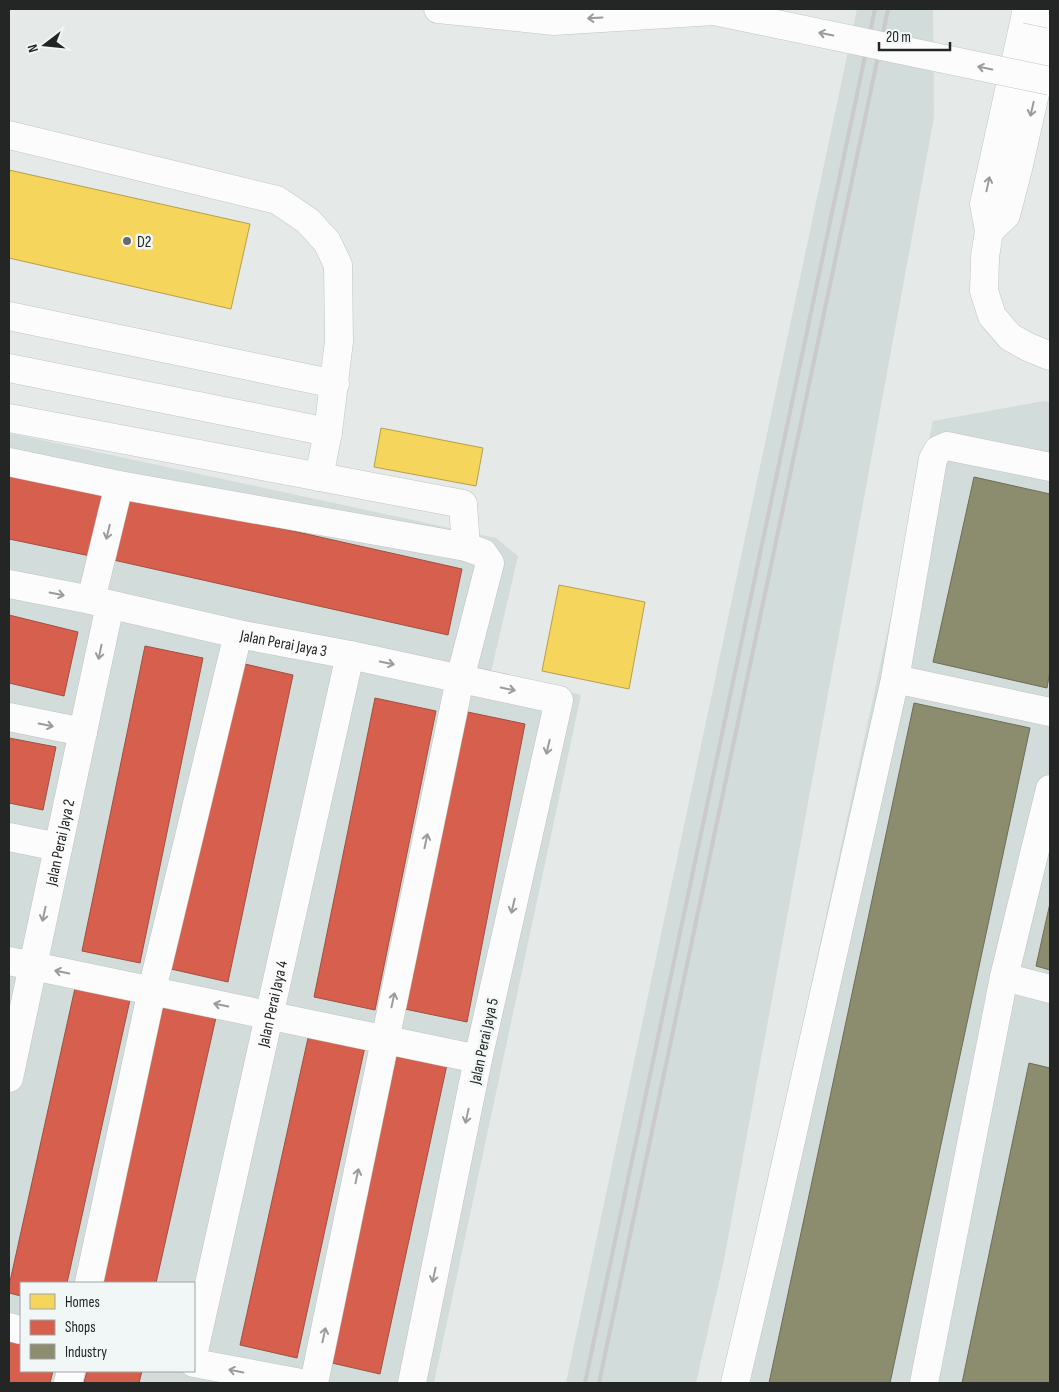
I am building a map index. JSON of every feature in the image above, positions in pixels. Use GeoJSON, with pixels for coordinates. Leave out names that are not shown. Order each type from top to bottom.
{"type":"FeatureCollection","features":[{"type":"Feature","properties":{"kind":"main road"},"geometry":{"type":"LineString","coordinates":[[438,9],[554,21],[705,10],[1050,82]]}},
{"type":"Feature","properties":{"kind":"main road"},"geometry":{"type":"LineString","coordinates":[[1050,14],[1026,9],[984,204],[989,231],[985,257],[984,290],[992,316],[1010,337],[1028,348],[1050,356]]}},
{"type":"Feature","properties":{"kind":"main road"},"geometry":{"type":"LineString","coordinates":[[989,231],[1006,215],[1050,27]]}},
{"type":"Feature","properties":{"kind":"main road"},"geometry":{"type":"LineString","coordinates":[[9,136],[277,200],[308,221],[327,242],[338,265],[339,340],[328,432],[319,477]]}},
{"type":"Feature","properties":{"kind":"main road"},"geometry":{"type":"LineString","coordinates":[[9,316],[335,384]]}},
{"type":"Feature","properties":{"kind":"main road"},"geometry":{"type":"LineString","coordinates":[[9,368],[328,432]]}},
{"type":"Feature","properties":{"kind":"main road"},"geometry":{"type":"LineString","coordinates":[[9,418],[464,504],[466,547]]}},
{"type":"Feature","properties":{"kind":"main road"},"geometry":{"type":"LineString","coordinates":[[735,1383],[895,679],[934,460],[938,450],[947,446],[1050,467]]}},
{"type":"Feature","properties":{"kind":"main road"},"geometry":{"type":"LineString","coordinates":[[9,462],[119,485],[466,547],[482,553],[490,563],[460,679],[314,1383]]}},
{"type":"Feature","properties":{"kind":"main road","name":"Jalan Perai Jaya 2"},"geometry":{"type":"LineString","coordinates":[[9,1077],[21,963],[58,847],[83,732],[100,602],[119,485]]}},
{"type":"Feature","properties":{"kind":"main road","name":"Jalan Perai Jaya 3"},"geometry":{"type":"LineString","coordinates":[[9,584],[100,602],[238,634],[350,655],[559,700]]}},
{"type":"Feature","properties":{"kind":"main road"},"geometry":{"type":"LineString","coordinates":[[90,1282],[152,990],[238,634]]}},
{"type":"Feature","properties":{"kind":"main road","name":"Jalan Perai Jaya 4"},"geometry":{"type":"LineString","coordinates":[[195,1347],[350,655]]}},
{"type":"Feature","properties":{"kind":"main road"},"geometry":{"type":"LineString","coordinates":[[895,679],[1050,712]]}},
{"type":"Feature","properties":{"kind":"main road","name":"Jalan Perai Jaya 5"},"geometry":{"type":"LineString","coordinates":[[412,1383],[478,1059],[559,700]]}},
{"type":"Feature","properties":{"kind":"main road"},"geometry":{"type":"LineString","coordinates":[[9,717],[83,732]]}},
{"type":"Feature","properties":{"kind":"main road"},"geometry":{"type":"LineString","coordinates":[[924,1383],[1004,977],[1050,788]]}},
{"type":"Feature","properties":{"kind":"main road"},"geometry":{"type":"LineString","coordinates":[[9,837],[58,847]]}},
{"type":"Feature","properties":{"kind":"main road"},"geometry":{"type":"LineString","coordinates":[[21,963],[478,1059]]}},
{"type":"Feature","properties":{"kind":"main road"},"geometry":{"type":"LineString","coordinates":[[1004,977],[1050,988]]}},
{"type":"Feature","properties":{"kind":"main road"},"geometry":{"type":"LineString","coordinates":[[195,1362],[301,1383]]}},
{"type":"Feature","properties":{"kind":"shaded area"},"geometry":{"type":"Polygon","coordinates":[[[857,9],[933,9],[934,117],[724,1260],[696,1383],[566,1383],[857,9]]]}},
{"type":"Feature","properties":{"kind":"shaded area"},"geometry":{"type":"Polygon","coordinates":[[[1044,401],[1050,402],[1050,1383],[725,1383],[933,421],[1044,401]]]}},
{"type":"Feature","properties":{"kind":"shaded area"},"geometry":{"type":"Polygon","coordinates":[[[9,433],[496,538],[518,556],[491,672],[581,695],[434,1383],[9,1383],[9,433]]]}},
{"type":"Feature","properties":{"kind":"building: Homes","name":"D2"},"geometry":{"type":"Polygon","coordinates":[[[9,170],[250,224],[231,309],[9,258],[9,170]]]}},
{"type":"Feature","properties":{"kind":"building: Homes"},"geometry":{"type":"Polygon","coordinates":[[[381,428],[483,448],[476,486],[374,467],[381,428]]]}},
{"type":"Feature","properties":{"kind":"building: Homes"},"geometry":{"type":"Polygon","coordinates":[[[559,585],[645,602],[629,689],[542,671],[559,585]]]}},
{"type":"Feature","properties":{"kind":"building: Shops"},"geometry":{"type":"Polygon","coordinates":[[[9,472],[108,493],[95,557],[9,539],[9,472]]]}},
{"type":"Feature","properties":{"kind":"building: Shops"},"geometry":{"type":"Polygon","coordinates":[[[124,493],[462,569],[448,635],[109,559],[124,493]]]}},
{"type":"Feature","properties":{"kind":"building: Shops"},"geometry":{"type":"Polygon","coordinates":[[[9,615],[78,632],[64,696],[9,683],[9,615]]]}},
{"type":"Feature","properties":{"kind":"building: Shops"},"geometry":{"type":"Polygon","coordinates":[[[145,646],[203,658],[140,963],[82,951],[145,646]]]}},
{"type":"Feature","properties":{"kind":"building: Shops"},"geometry":{"type":"Polygon","coordinates":[[[236,662],[293,675],[228,982],[171,969],[236,662]]]}},
{"type":"Feature","properties":{"kind":"building: Shops"},"geometry":{"type":"Polygon","coordinates":[[[375,698],[436,711],[375,1010],[314,997],[375,698]]]}},
{"type":"Feature","properties":{"kind":"building: Shops"},"geometry":{"type":"Polygon","coordinates":[[[458,710],[525,724],[467,1022],[400,1008],[458,710]]]}},
{"type":"Feature","properties":{"kind":"building: Shops"},"geometry":{"type":"Polygon","coordinates":[[[9,738],[56,747],[43,810],[9,803],[9,738]]]}},
{"type":"Feature","properties":{"kind":"building: Shops"},"geometry":{"type":"Polygon","coordinates":[[[75,988],[130,1000],[67,1282],[20,1282],[20,1296],[9,1293],[75,988]]]}},
{"type":"Feature","properties":{"kind":"building: Shops"},"geometry":{"type":"Polygon","coordinates":[[[163,1000],[217,1013],[156,1282],[99,1282],[163,1000]]]}},
{"type":"Feature","properties":{"kind":"building: Shops"},"geometry":{"type":"Polygon","coordinates":[[[310,1029],[366,1042],[297,1358],[240,1345],[310,1029]]]}},
{"type":"Feature","properties":{"kind":"building: Shops"},"geometry":{"type":"Polygon","coordinates":[[[391,1047],[448,1060],[380,1374],[323,1361],[391,1047]]]}},
{"type":"Feature","properties":{"kind":"building: Shops"},"geometry":{"type":"Polygon","coordinates":[[[9,1336],[20,1339],[20,1372],[53,1372],[50,1383],[9,1383],[9,1336]]]}},
{"type":"Feature","properties":{"kind":"building: Shops"},"geometry":{"type":"Polygon","coordinates":[[[87,1372],[142,1372],[139,1383],[84,1383],[87,1372]]]}},
{"type":"Feature","properties":{"kind":"building: Industry"},"geometry":{"type":"Polygon","coordinates":[[[974,477],[1050,494],[1050,671],[1047,688],[933,662],[974,477]]]}},
{"type":"Feature","properties":{"kind":"building: Industry"},"geometry":{"type":"Polygon","coordinates":[[[914,703],[1030,728],[890,1383],[769,1383],[914,703]]]}},
{"type":"Feature","properties":{"kind":"building: Industry"},"geometry":{"type":"Polygon","coordinates":[[[1050,903],[1050,970],[1036,966],[1050,903]]]}},
{"type":"Feature","properties":{"kind":"building: Industry"},"geometry":{"type":"Polygon","coordinates":[[[1029,1063],[1050,1068],[1050,1380],[1049,1383],[962,1383],[1029,1063]]]}},
{"type":"Feature","properties":{"kind":"railway"},"geometry":{"type":"LineString","coordinates":[[585,1383],[875,9]]}},
{"type":"Feature","properties":{"kind":"railway"},"geometry":{"type":"LineString","coordinates":[[599,1383],[888,9]]}},
{"type":"Feature","properties":{"kind":"place","name":"D2"},"geometry":{"type":"Point","coordinates":[127,241]}}]}
